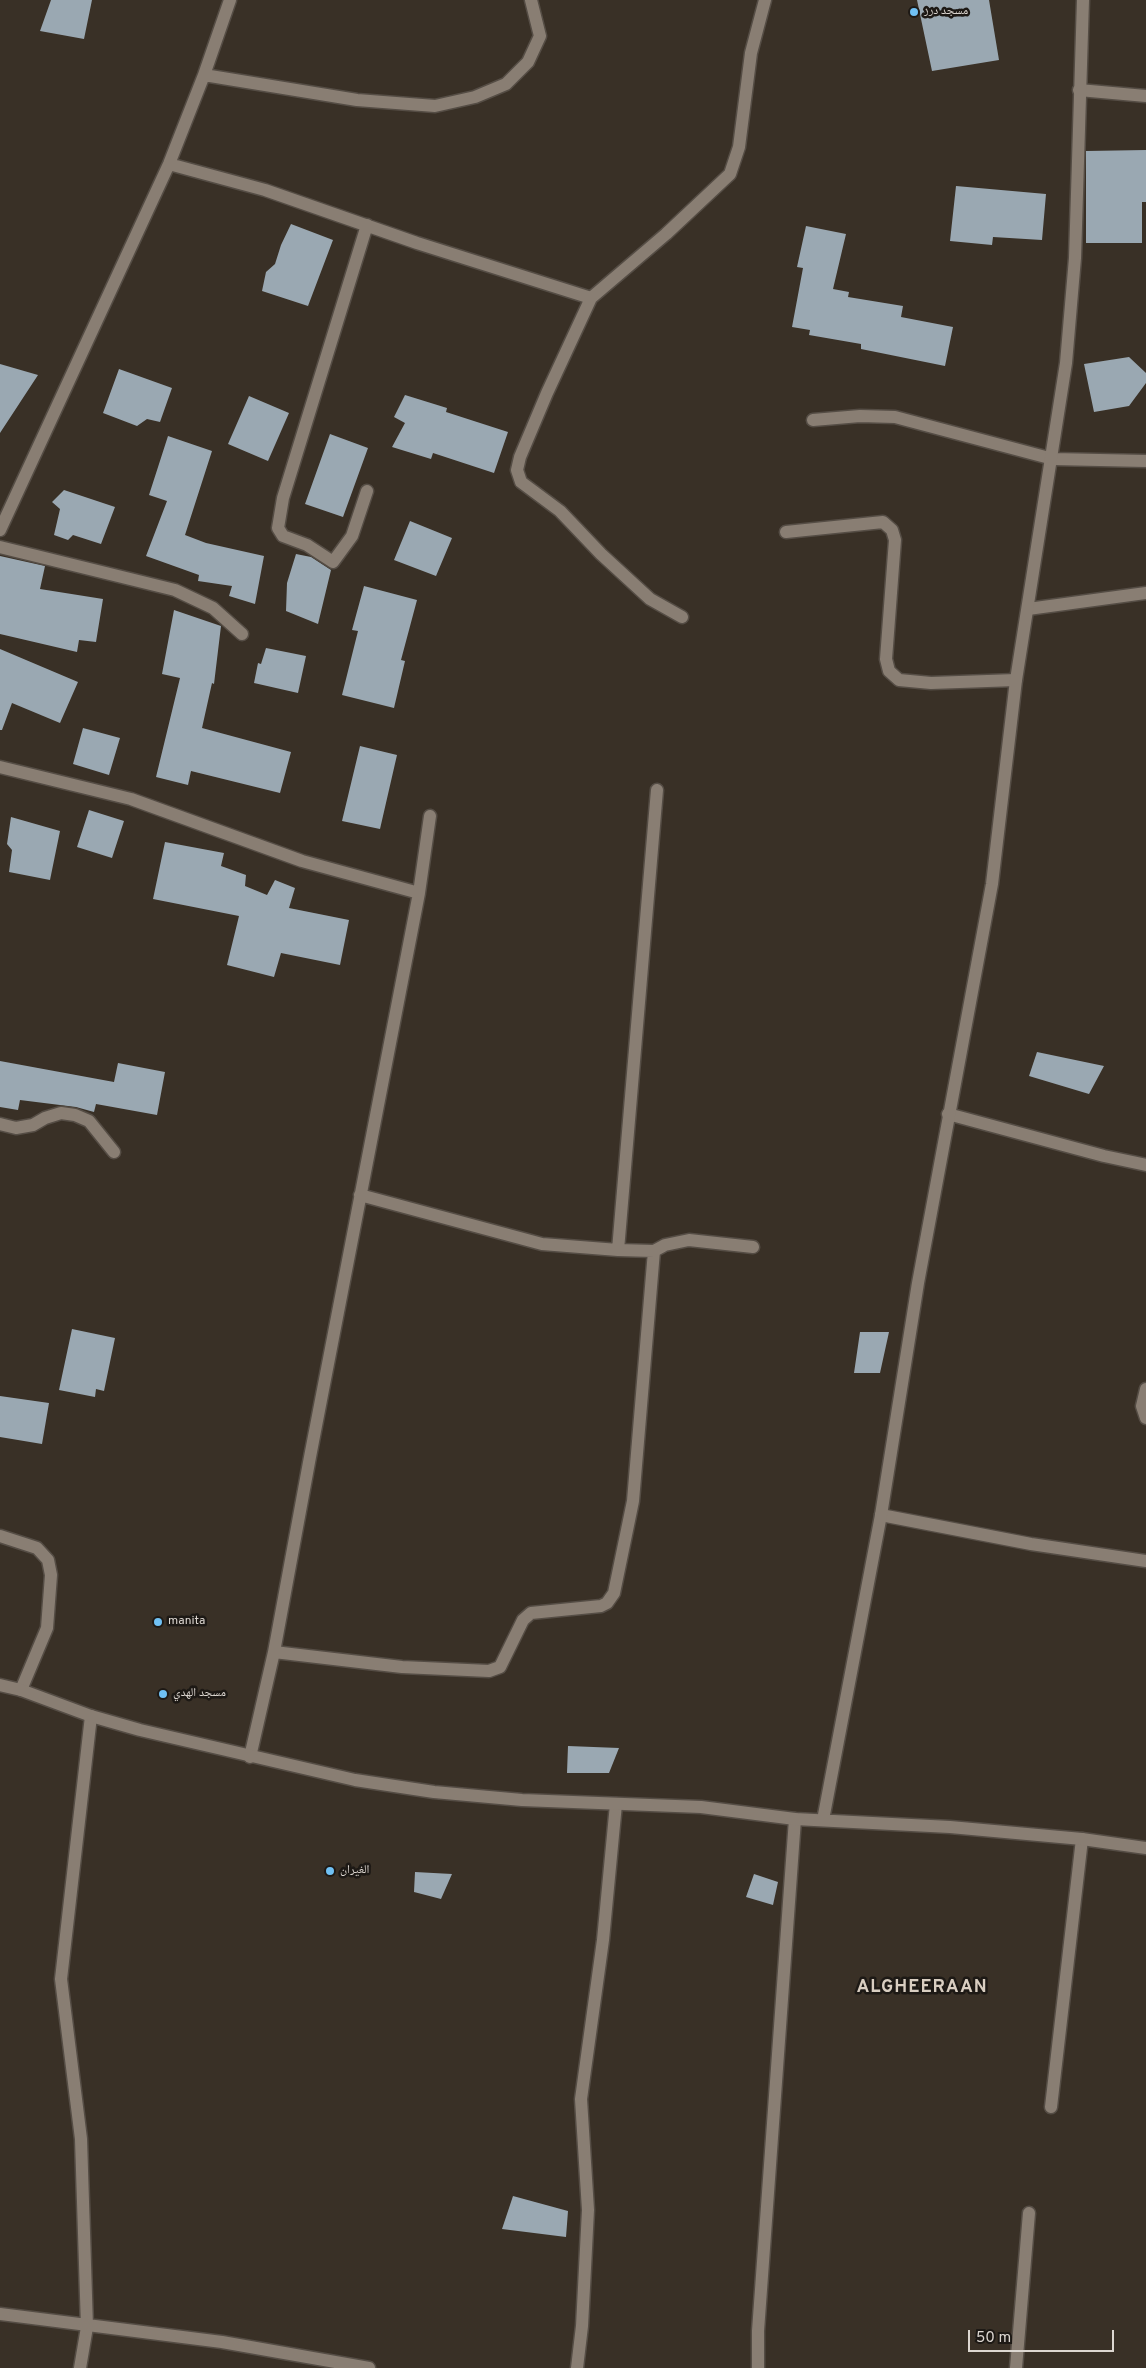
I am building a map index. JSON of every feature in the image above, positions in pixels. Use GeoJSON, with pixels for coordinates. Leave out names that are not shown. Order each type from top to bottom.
{"type":"FeatureCollection","features":[{"type":"Feature","properties":{"kind":"street"},"geometry":{"type":"LineString","coordinates":[[0,530],[168,164],[204,75],[230,0]]}},
{"type":"Feature","properties":{"kind":"street"},"geometry":{"type":"LineString","coordinates":[[204,75],[357,100],[435,106],[475,97],[506,84],[528,62],[540,36],[531,0]]}},
{"type":"Feature","properties":{"kind":"street"},"geometry":{"type":"LineString","coordinates":[[682,617],[650,599],[601,554],[560,510],[521,482],[517,470],[520,457],[547,393],[591,298],[666,234],[730,174],[739,147],[751,54],[765,0]]}},
{"type":"Feature","properties":{"kind":"street"},"geometry":{"type":"LineString","coordinates":[[823,1820],[881,1515],[918,1283],[992,884],[1016,680],[1053,459],[1066,364],[1075,258],[1082,0]]}},
{"type":"Feature","properties":{"kind":"street"},"geometry":{"type":"LineString","coordinates":[[1079,90],[1146,96]]}},
{"type":"Feature","properties":{"kind":"street"},"geometry":{"type":"LineString","coordinates":[[168,164],[265,190],[591,298]]}},
{"type":"Feature","properties":{"kind":"street"},"geometry":{"type":"LineString","coordinates":[[367,491],[352,536],[333,562],[307,545],[283,536],[278,528],[283,498],[368,225]]}},
{"type":"Feature","properties":{"kind":"street"},"geometry":{"type":"LineString","coordinates":[[813,420],[860,416],[895,417],[1053,459],[1146,461]]}},
{"type":"Feature","properties":{"kind":"street"},"geometry":{"type":"LineString","coordinates":[[786,532],[883,522],[892,530],[895,540],[886,660],[889,671],[899,680],[931,683],[1016,680]]}},
{"type":"Feature","properties":{"kind":"street"},"geometry":{"type":"LineString","coordinates":[[0,547],[175,590],[213,608],[242,634]]}},
{"type":"Feature","properties":{"kind":"street"},"geometry":{"type":"LineString","coordinates":[[1028,609],[1146,593]]}},
{"type":"Feature","properties":{"kind":"street"},"geometry":{"type":"LineString","coordinates":[[0,767],[132,799],[302,861],[419,893]]}},
{"type":"Feature","properties":{"kind":"street"},"geometry":{"type":"LineString","coordinates":[[618,1250],[657,790]]}},
{"type":"Feature","properties":{"kind":"street"},"geometry":{"type":"LineString","coordinates":[[250,1757],[274,1652],[419,893],[430,816]]}},
{"type":"Feature","properties":{"kind":"street"},"geometry":{"type":"LineString","coordinates":[[0,1124],[16,1128],[33,1125],[45,1118],[61,1113],[75,1114],[89,1121],[114,1152]]}},
{"type":"Feature","properties":{"kind":"street"},"geometry":{"type":"LineString","coordinates":[[948,1114],[1104,1156],[1146,1165]]}},
{"type":"Feature","properties":{"kind":"street"},"geometry":{"type":"LineString","coordinates":[[360,1195],[542,1244],[654,1251],[666,1245],[689,1240],[753,1247]]}},
{"type":"Feature","properties":{"kind":"street"},"geometry":{"type":"LineString","coordinates":[[274,1652],[402,1667],[489,1671],[500,1667],[523,1620],[531,1613],[601,1606],[607,1603],[614,1593],[633,1501],[654,1251]]}},
{"type":"Feature","properties":{"kind":"street"},"geometry":{"type":"LineString","coordinates":[[1146,1389],[1142,1406],[1146,1418]]}},
{"type":"Feature","properties":{"kind":"street"},"geometry":{"type":"LineString","coordinates":[[881,1515],[1031,1544],[1146,1561]]}},
{"type":"Feature","properties":{"kind":"street"},"geometry":{"type":"LineString","coordinates":[[0,1536],[37,1548],[48,1560],[51,1575],[47,1628],[21,1690]]}},
{"type":"Feature","properties":{"kind":"street"},"geometry":{"type":"LineString","coordinates":[[0,1685],[21,1690],[91,1716],[250,1757],[355,1780],[434,1792],[522,1800],[702,1807],[796,1819],[950,1827],[1082,1839],[1146,1848]]}},
{"type":"Feature","properties":{"kind":"street"},"geometry":{"type":"LineString","coordinates":[[80,2368],[87,2327],[81,2139],[61,1979],[91,1716]]}},
{"type":"Feature","properties":{"kind":"street"},"geometry":{"type":"LineString","coordinates":[[577,2368],[582,2326],[588,2210],[581,2099],[603,1940],[616,1804]]}},
{"type":"Feature","properties":{"kind":"street"},"geometry":{"type":"LineString","coordinates":[[758,2368],[758,2330],[796,1819]]}},
{"type":"Feature","properties":{"kind":"street"},"geometry":{"type":"LineString","coordinates":[[1051,2107],[1082,1839]]}},
{"type":"Feature","properties":{"kind":"street"},"geometry":{"type":"LineString","coordinates":[[1016,2368],[1029,2213]]}},
{"type":"Feature","properties":{"kind":"street"},"geometry":{"type":"LineString","coordinates":[[0,2314],[87,2327],[222,2342],[369,2368]]}},
{"type":"Feature","properties":{"kind":"building"},"geometry":{"type":"Polygon","coordinates":[[[51,0],[92,0],[84,39],[40,31],[51,0]]]}},
{"type":"Feature","properties":{"kind":"building"},"geometry":{"type":"Polygon","coordinates":[[[917,0],[989,0],[999,60],[932,71],[917,0]]]}},
{"type":"Feature","properties":{"kind":"building"},"geometry":{"type":"Polygon","coordinates":[[[1146,150],[1146,202],[1142,202],[1142,243],[1086,243],[1086,151],[1146,150]]]}},
{"type":"Feature","properties":{"kind":"building"},"geometry":{"type":"Polygon","coordinates":[[[956,186],[1046,194],[1042,240],[993,237],[992,245],[950,241],[956,186]]]}},
{"type":"Feature","properties":{"kind":"building"},"geometry":{"type":"Polygon","coordinates":[[[291,224],[333,240],[308,306],[262,291],[266,272],[275,264],[291,224]]]}},
{"type":"Feature","properties":{"kind":"building"},"geometry":{"type":"Polygon","coordinates":[[[806,226],[846,234],[833,289],[849,292],[848,297],[903,306],[901,317],[953,327],[945,366],[861,349],[861,344],[809,335],[810,330],[792,327],[803,268],[797,267],[806,226]]]}},
{"type":"Feature","properties":{"kind":"building"},"geometry":{"type":"Polygon","coordinates":[[[1129,357],[1146,373],[1146,383],[1129,406],[1094,412],[1084,364],[1129,357]]]}},
{"type":"Feature","properties":{"kind":"building"},"geometry":{"type":"Polygon","coordinates":[[[0,364],[38,375],[0,433],[0,364]]]}},
{"type":"Feature","properties":{"kind":"building"},"geometry":{"type":"Polygon","coordinates":[[[119,369],[172,388],[160,422],[147,419],[137,426],[103,413],[119,369]]]}},
{"type":"Feature","properties":{"kind":"building"},"geometry":{"type":"Polygon","coordinates":[[[405,395],[447,408],[446,412],[508,432],[494,473],[433,453],[431,459],[392,447],[405,423],[394,417],[405,395]]]}},
{"type":"Feature","properties":{"kind":"building"},"geometry":{"type":"Polygon","coordinates":[[[249,396],[289,413],[268,461],[228,444],[249,396]]]}},
{"type":"Feature","properties":{"kind":"building"},"geometry":{"type":"Polygon","coordinates":[[[330,434],[368,448],[343,517],[305,504],[330,434]]]}},
{"type":"Feature","properties":{"kind":"building"},"geometry":{"type":"Polygon","coordinates":[[[168,436],[212,451],[185,535],[206,543],[264,556],[255,604],[229,596],[232,586],[198,581],[199,575],[146,556],[167,501],[149,495],[168,436]]]}},
{"type":"Feature","properties":{"kind":"building"},"geometry":{"type":"Polygon","coordinates":[[[64,490],[115,507],[101,544],[73,535],[68,540],[54,535],[60,509],[52,502],[64,490]]]}},
{"type":"Feature","properties":{"kind":"building"},"geometry":{"type":"Polygon","coordinates":[[[410,521],[452,538],[436,576],[394,560],[410,521]]]}},
{"type":"Feature","properties":{"kind":"building"},"geometry":{"type":"Polygon","coordinates":[[[296,554],[311,557],[331,570],[318,624],[286,611],[287,583],[296,554]]]}},
{"type":"Feature","properties":{"kind":"building"},"geometry":{"type":"Polygon","coordinates":[[[0,556],[45,566],[40,589],[103,599],[96,642],[79,640],[77,652],[0,634],[0,556]]]}},
{"type":"Feature","properties":{"kind":"building"},"geometry":{"type":"Polygon","coordinates":[[[364,586],[417,600],[401,660],[405,661],[394,708],[342,695],[358,631],[352,630],[364,586]]]}},
{"type":"Feature","properties":{"kind":"building"},"geometry":{"type":"Polygon","coordinates":[[[174,610],[221,626],[214,684],[212,683],[202,728],[291,752],[280,793],[191,771],[188,785],[156,777],[180,678],[162,674],[174,610]]]}},
{"type":"Feature","properties":{"kind":"building"},"geometry":{"type":"Polygon","coordinates":[[[266,648],[306,656],[298,693],[254,683],[258,663],[261,664],[266,648]]]}},
{"type":"Feature","properties":{"kind":"building"},"geometry":{"type":"Polygon","coordinates":[[[0,649],[78,682],[60,723],[12,703],[2,730],[0,730],[0,649]]]}},
{"type":"Feature","properties":{"kind":"building"},"geometry":{"type":"Polygon","coordinates":[[[83,728],[120,738],[109,775],[73,764],[83,728]]]}},
{"type":"Feature","properties":{"kind":"building"},"geometry":{"type":"Polygon","coordinates":[[[360,746],[397,755],[380,829],[342,821],[360,746]]]}},
{"type":"Feature","properties":{"kind":"building"},"geometry":{"type":"Polygon","coordinates":[[[89,810],[124,821],[112,858],[77,847],[89,810]]]}},
{"type":"Feature","properties":{"kind":"building"},"geometry":{"type":"Polygon","coordinates":[[[11,817],[60,831],[50,880],[9,872],[12,850],[7,844],[11,817]]]}},
{"type":"Feature","properties":{"kind":"building"},"geometry":{"type":"Polygon","coordinates":[[[165,842],[224,853],[221,866],[246,875],[245,886],[267,895],[275,880],[295,888],[289,908],[349,920],[340,965],[281,953],[274,977],[227,965],[239,916],[153,899],[165,842]]]}},
{"type":"Feature","properties":{"kind":"building"},"geometry":{"type":"Polygon","coordinates":[[[1037,1052],[1104,1066],[1089,1094],[1029,1076],[1037,1052]]]}},
{"type":"Feature","properties":{"kind":"building"},"geometry":{"type":"Polygon","coordinates":[[[0,1061],[114,1082],[118,1063],[165,1072],[157,1115],[96,1104],[94,1112],[76,1107],[20,1100],[18,1110],[0,1107],[0,1061]]]}},
{"type":"Feature","properties":{"kind":"building"},"geometry":{"type":"Polygon","coordinates":[[[72,1329],[115,1338],[104,1391],[96,1389],[95,1397],[59,1390],[72,1329]]]}},
{"type":"Feature","properties":{"kind":"building"},"geometry":{"type":"Polygon","coordinates":[[[860,1332],[889,1332],[880,1373],[854,1373],[860,1332]]]}},
{"type":"Feature","properties":{"kind":"building"},"geometry":{"type":"Polygon","coordinates":[[[0,1396],[49,1403],[42,1444],[0,1437],[0,1396]]]}},
{"type":"Feature","properties":{"kind":"building"},"geometry":{"type":"Polygon","coordinates":[[[568,1746],[619,1748],[609,1773],[567,1773],[568,1746]]]}},
{"type":"Feature","properties":{"kind":"building"},"geometry":{"type":"Polygon","coordinates":[[[415,1872],[452,1874],[441,1899],[414,1892],[415,1872]]]}},
{"type":"Feature","properties":{"kind":"building"},"geometry":{"type":"Polygon","coordinates":[[[754,1874],[778,1882],[773,1905],[746,1897],[754,1874]]]}},
{"type":"Feature","properties":{"kind":"building"},"geometry":{"type":"Polygon","coordinates":[[[513,2196],[568,2211],[566,2237],[502,2229],[513,2196]]]}},
{"type":"Feature","properties":{"kind":"place","name":"مسجد درز"},"geometry":{"type":"Point","coordinates":[914,12]}},
{"type":"Feature","properties":{"kind":"place","name":"manita"},"geometry":{"type":"Point","coordinates":[158,1622]}},
{"type":"Feature","properties":{"kind":"place","name":"مسجد الهدي"},"geometry":{"type":"Point","coordinates":[163,1694]}},
{"type":"Feature","properties":{"kind":"place","name":"الغيران"},"geometry":{"type":"Point","coordinates":[330,1871]}},
{"type":"Feature","properties":{"kind":"district","name":"ALGHEERAAN"},"geometry":{"type":"Point","coordinates":[922,1988]}}]}
